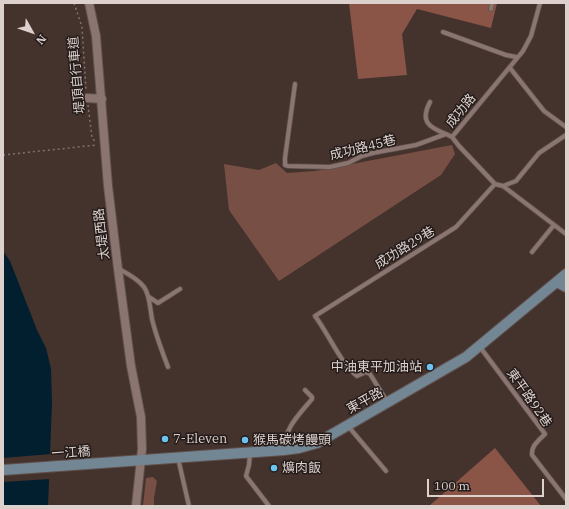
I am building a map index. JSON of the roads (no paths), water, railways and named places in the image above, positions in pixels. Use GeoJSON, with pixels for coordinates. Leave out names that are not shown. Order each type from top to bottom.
{"type":"FeatureCollection","features":[{"type":"Feature","properties":{"kind":"main road","name":"東平路"},"geometry":{"type":"LineString","coordinates":[[140,461],[284,450],[316,443],[466,357],[561,284],[566,274]]}},
{"type":"Feature","properties":{"kind":"main road","name":"一江橋"},"geometry":{"type":"LineString","coordinates":[[3,470],[140,461]]}},
{"type":"Feature","properties":{"kind":"street","name":"太堤西路"},"geometry":{"type":"LineString","coordinates":[[91,5],[96,36],[108,186],[118,269],[131,366],[141,417],[142,439],[136,506]]}},
{"type":"Feature","properties":{"kind":"street"},"geometry":{"type":"LineString","coordinates":[[87,98],[102,99]]}},
{"type":"Feature","properties":{"kind":"lane"},"geometry":{"type":"LineString","coordinates":[[491,9],[492,3]]}},
{"type":"Feature","properties":{"kind":"lane","name":"成功路"},"geometry":{"type":"LineString","coordinates":[[495,184],[452,137],[510,68],[516,57],[521,54],[531,36],[540,3]]}},
{"type":"Feature","properties":{"kind":"lane"},"geometry":{"type":"LineString","coordinates":[[443,32],[506,55],[516,57]]}},
{"type":"Feature","properties":{"kind":"lane"},"geometry":{"type":"LineString","coordinates":[[510,68],[544,111],[566,127]]}},
{"type":"Feature","properties":{"kind":"lane","name":"成功路45巷"},"geometry":{"type":"LineString","coordinates":[[295,84],[285,158],[285,165],[288,166],[330,167],[348,163],[362,156],[373,153],[416,145],[446,134]]}},
{"type":"Feature","properties":{"kind":"lane"},"geometry":{"type":"LineString","coordinates":[[430,102],[426,111],[426,120],[435,129],[452,137]]}},
{"type":"Feature","properties":{"kind":"lane"},"geometry":{"type":"LineString","coordinates":[[503,186],[516,181],[539,153],[566,135]]}},
{"type":"Feature","properties":{"kind":"lane"},"geometry":{"type":"LineString","coordinates":[[495,184],[503,186],[566,234]]}},
{"type":"Feature","properties":{"kind":"lane","name":"成功路29巷"},"geometry":{"type":"LineString","coordinates":[[388,403],[370,374],[366,372],[357,376],[350,371],[315,316],[456,226],[495,184]]}},
{"type":"Feature","properties":{"kind":"lane"},"geometry":{"type":"LineString","coordinates":[[532,252],[554,225]]}},
{"type":"Feature","properties":{"kind":"lane"},"geometry":{"type":"LineString","coordinates":[[118,269],[132,276],[144,287],[149,297],[158,303],[180,289]]}},
{"type":"Feature","properties":{"kind":"lane"},"geometry":{"type":"LineString","coordinates":[[149,297],[148,303],[161,349],[168,367]]}},
{"type":"Feature","properties":{"kind":"lane","name":"東平路92巷"},"geometry":{"type":"LineString","coordinates":[[480,347],[545,434],[531,449],[532,455],[566,499]]}},
{"type":"Feature","properties":{"kind":"lane"},"geometry":{"type":"LineString","coordinates":[[284,450],[285,438],[292,422],[312,399],[312,397],[304,390]]}},
{"type":"Feature","properties":{"kind":"lane"},"geometry":{"type":"LineString","coordinates":[[348,425],[386,471]]}},
{"type":"Feature","properties":{"kind":"lane"},"geometry":{"type":"LineString","coordinates":[[250,453],[250,464],[246,476],[269,506]]}},
{"type":"Feature","properties":{"kind":"lane"},"geometry":{"type":"LineString","coordinates":[[178,458],[189,506]]}},
{"type":"Feature","properties":{"kind":"water"},"geometry":{"type":"Polygon","coordinates":[[[3,251],[10,261],[37,330],[46,348],[51,369],[52,403],[48,506],[3,506],[3,251]]]}},
{"type":"Feature","properties":{"kind":"place","name":"中油東平加油站"},"geometry":{"type":"Point","coordinates":[430,367]}},
{"type":"Feature","properties":{"kind":"place","name":"7-Eleven"},"geometry":{"type":"Point","coordinates":[165,439]}},
{"type":"Feature","properties":{"kind":"place","name":"猴馬碳烤饅頭"},"geometry":{"type":"Point","coordinates":[245,440]}},
{"type":"Feature","properties":{"kind":"place","name":"爌肉飯"},"geometry":{"type":"Point","coordinates":[274,468]}}]}
